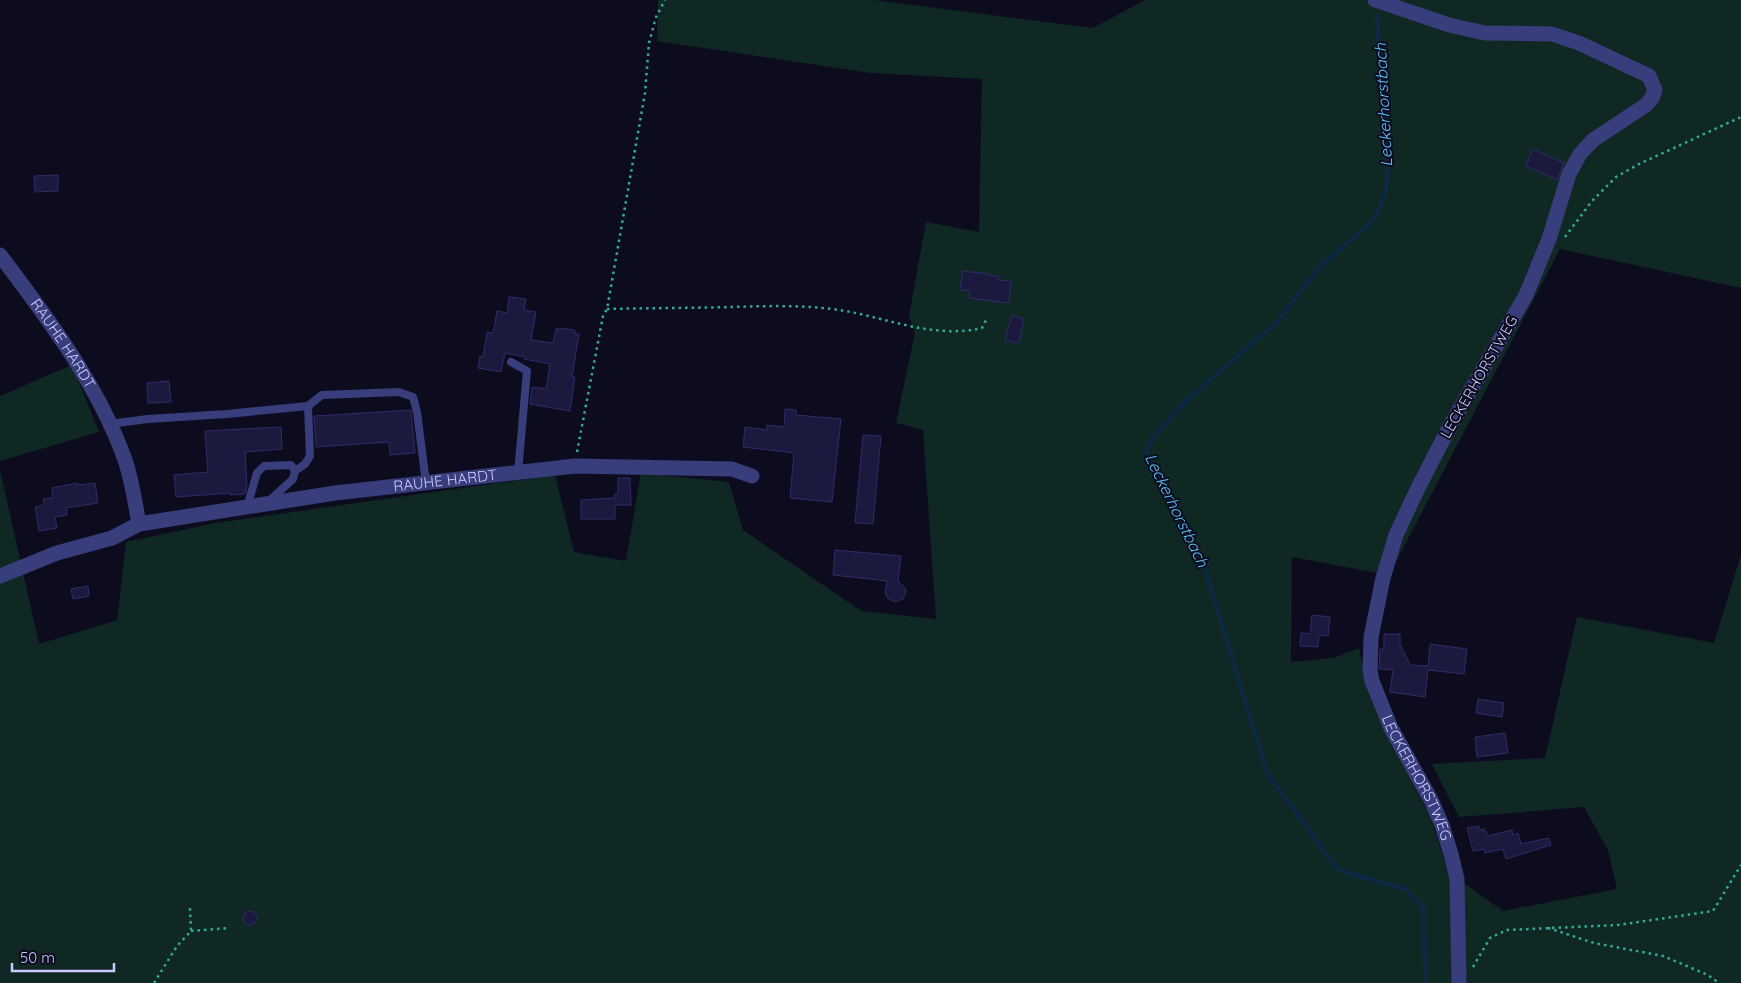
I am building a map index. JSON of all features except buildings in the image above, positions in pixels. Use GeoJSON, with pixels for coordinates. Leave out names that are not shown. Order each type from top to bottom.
{"type":"FeatureCollection","features":[{"type":"Feature","properties":{"kind":"street","name":"LECKERHORSTWEG"},"geometry":{"type":"LineString","coordinates":[[1375,0],[1449,25],[1485,33],[1552,34],[1578,43],[1649,76],[1655,90],[1652,98],[1646,105],[1593,140],[1580,154],[1569,174],[1549,240],[1526,295],[1450,426],[1396,535],[1383,578],[1371,637],[1370,670],[1372,681],[1377,697],[1392,728],[1431,800],[1442,825],[1451,854],[1457,879],[1459,983]]}},
{"type":"Feature","properties":{"kind":"street","name":"RAUHE HARDT"},"geometry":{"type":"LineString","coordinates":[[0,255],[38,305],[83,376],[109,424],[126,462],[139,524]]}},
{"type":"Feature","properties":{"kind":"street","name":"RAUHE HARDT"},"geometry":{"type":"LineString","coordinates":[[0,576],[57,553],[112,538],[139,524],[335,493],[575,466],[732,469],[752,476]]}},
{"type":"Feature","properties":{"kind":"lane"},"geometry":{"type":"LineString","coordinates":[[511,362],[527,371],[518,472]]}},
{"type":"Feature","properties":{"kind":"lane"},"geometry":{"type":"LineString","coordinates":[[109,424],[308,406],[322,395],[399,392],[413,397],[417,412],[426,483]]}},
{"type":"Feature","properties":{"kind":"lane"},"geometry":{"type":"LineString","coordinates":[[266,504],[293,479],[295,471],[305,464],[310,456],[308,406]]}},
{"type":"Feature","properties":{"kind":"lane"},"geometry":{"type":"LineString","coordinates":[[246,507],[256,473],[264,466],[291,465],[295,471]]}},
{"type":"Feature","properties":{"kind":"path"},"geometry":{"type":"LineString","coordinates":[[575,466],[603,316],[606,309],[644,93],[649,43],[656,17],[665,0]]}},
{"type":"Feature","properties":{"kind":"path"},"geometry":{"type":"LineString","coordinates":[[1549,240],[1565,237],[1592,201],[1616,177],[1637,165],[1741,117]]}},
{"type":"Feature","properties":{"kind":"path"},"geometry":{"type":"LineString","coordinates":[[606,309],[773,306],[831,309],[867,315],[918,329],[952,331],[970,331],[982,328],[987,318]]}},
{"type":"Feature","properties":{"kind":"path"},"geometry":{"type":"LineString","coordinates":[[1472,968],[1490,938],[1507,930],[1618,925],[1713,911],[1741,865]]}},
{"type":"Feature","properties":{"kind":"path"},"geometry":{"type":"LineString","coordinates":[[190,908],[191,931]]}},
{"type":"Feature","properties":{"kind":"path"},"geometry":{"type":"LineString","coordinates":[[154,983],[177,946],[191,931],[230,928]]}},
{"type":"Feature","properties":{"kind":"path"},"geometry":{"type":"LineString","coordinates":[[1547,928],[1594,943],[1663,956],[1708,975],[1718,983]]}},
{"type":"Feature","properties":{"kind":"green space"},"geometry":{"type":"Polygon","coordinates":[[[658,0],[874,0],[1093,28],[1145,0],[1741,0],[1741,288],[1560,249],[1389,575],[1292,557],[1291,662],[1334,658],[1359,648],[1366,682],[1379,718],[1431,818],[1451,882],[1452,983],[0,983],[0,470],[39,644],[117,620],[126,542],[215,523],[555,475],[574,552],[626,561],[641,473],[729,482],[743,530],[861,611],[936,619],[923,430],[896,423],[915,333],[909,316],[926,222],[979,232],[982,79],[871,73],[657,41],[658,0]]]}},
{"type":"Feature","properties":{"kind":"green space"},"geometry":{"type":"Polygon","coordinates":[[[72,365],[99,432],[0,461],[0,396],[72,365]]]}},
{"type":"Feature","properties":{"kind":"green space"},"geometry":{"type":"Polygon","coordinates":[[[1741,555],[1741,983],[1463,983],[1464,883],[1503,911],[1617,889],[1608,850],[1584,807],[1459,817],[1432,764],[1545,758],[1577,617],[1714,643],[1741,555]]]}},
{"type":"Feature","properties":{"kind":"waterway","name":"Leckerhorstbach"},"geometry":{"type":"LineString","coordinates":[[1377,16],[1388,162],[1386,191],[1378,211],[1370,224],[1320,266],[1278,321],[1185,402],[1154,436],[1146,449],[1154,470],[1203,562],[1267,773],[1338,870],[1405,889],[1423,907],[1426,983]]}}]}
